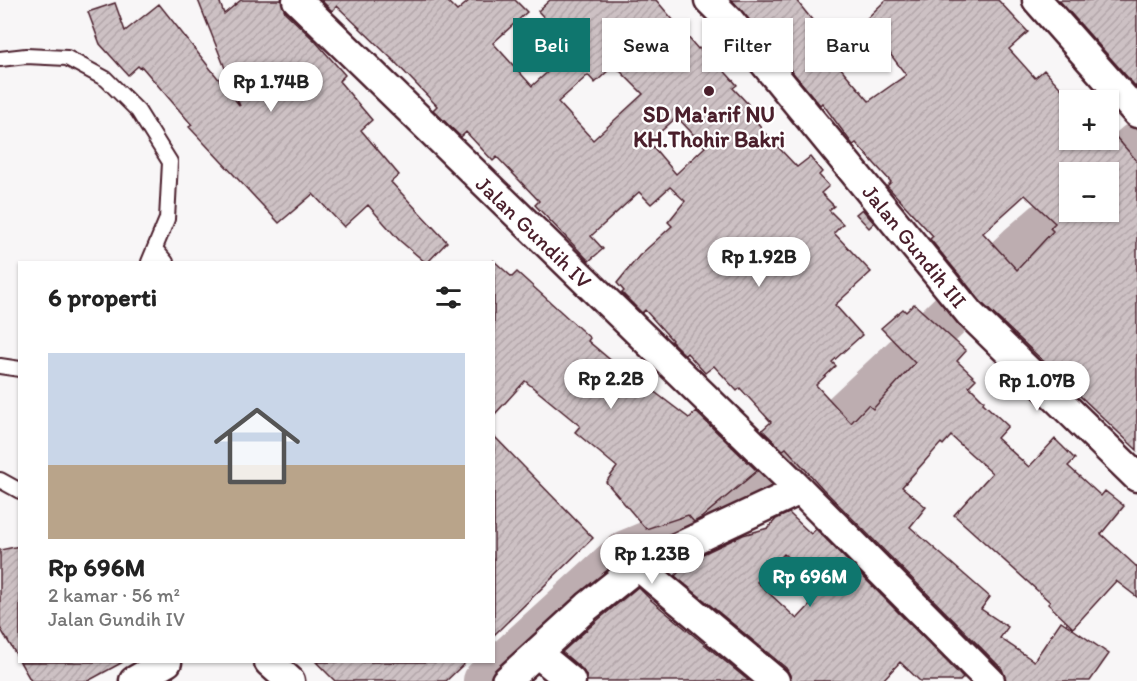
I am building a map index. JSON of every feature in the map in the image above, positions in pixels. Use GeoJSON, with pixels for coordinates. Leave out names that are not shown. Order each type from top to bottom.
{"type":"FeatureCollection","features":[{"type":"Feature","properties":{"kind":"street","name":"Jalan Gundih IV"},"geometry":{"type":"LineString","coordinates":[[297,0],[786,477],[990,681]]}},
{"type":"Feature","properties":{"kind":"street","name":"Jalan Gundih III"},"geometry":{"type":"LineString","coordinates":[[709,0],[737,30],[963,305],[1137,477]]}},
{"type":"Feature","properties":{"kind":"street"},"geometry":{"type":"LineString","coordinates":[[1037,0],[1137,113]]}},
{"type":"Feature","properties":{"kind":"street"},"geometry":{"type":"LineString","coordinates":[[506,681],[588,606],[638,566],[786,477]]}},
{"type":"Feature","properties":{"kind":"street"},"geometry":{"type":"LineString","coordinates":[[638,566],[775,681]]}},
{"type":"Feature","properties":{"kind":"street"},"geometry":{"type":"LineString","coordinates":[[537,653],[570,681]]}},
{"type":"Feature","properties":{"kind":"street"},"geometry":{"type":"LineString","coordinates":[[134,681],[165,663]]}},
{"type":"Feature","properties":{"kind":"street"},"geometry":{"type":"LineString","coordinates":[[270,663],[290,681]]}},
{"type":"Feature","properties":{"kind":"lane"},"geometry":{"type":"LineString","coordinates":[[0,59],[26,56],[67,58],[106,78],[138,111],[170,162],[167,219],[152,256]]}},
{"type":"Feature","properties":{"kind":"lane"},"geometry":{"type":"LineString","coordinates":[[0,366],[18,369]]}},
{"type":"Feature","properties":{"kind":"lane"},"geometry":{"type":"LineString","coordinates":[[0,480],[18,490]]}},
{"type":"Feature","properties":{"kind":"building"},"geometry":{"type":"Polygon","coordinates":[[[198,0],[219,0],[224,14],[241,0],[281,0],[285,12],[345,75],[339,81],[372,120],[361,130],[399,175],[391,182],[447,242],[429,261],[424,261],[399,240],[368,205],[344,227],[313,194],[279,223],[189,127],[192,125],[142,67],[138,66],[128,75],[100,44],[88,12],[115,3],[125,31],[159,4],[240,106],[198,0]]]}},
{"type":"Feature","properties":{"kind":"building"},"geometry":{"type":"Polygon","coordinates":[[[321,0],[446,0],[457,11],[470,0],[515,0],[527,12],[520,18],[513,18],[513,25],[493,43],[513,65],[513,72],[519,72],[532,86],[548,72],[590,72],[590,18],[544,18],[538,11],[550,0],[656,0],[671,18],[602,18],[602,72],[607,72],[595,83],[588,75],[558,102],[593,140],[643,94],[621,72],[690,72],[690,40],[702,51],[702,72],[725,72],[737,85],[733,88],[748,104],[744,107],[760,128],[797,167],[810,157],[822,172],[819,175],[829,186],[821,193],[834,206],[829,210],[843,224],[834,233],[871,272],[835,305],[862,335],[832,362],[836,366],[816,385],[851,423],[868,405],[873,409],[915,363],[881,328],[903,309],[906,312],[914,304],[966,351],[957,361],[976,379],[969,386],[984,401],[983,403],[1008,426],[997,438],[1029,467],[1055,439],[1075,459],[1068,466],[1101,496],[1105,491],[1124,506],[1101,534],[1137,567],[1137,597],[1116,581],[1073,628],[1048,604],[1050,602],[954,515],[992,473],[951,436],[943,445],[941,443],[902,487],[926,507],[910,527],[990,597],[981,609],[1008,627],[1000,638],[1034,661],[1061,621],[1109,654],[1090,681],[1006,681],[1002,669],[823,489],[786,448],[783,450],[762,430],[771,422],[740,388],[737,391],[714,366],[705,373],[687,353],[685,355],[671,341],[645,310],[642,313],[622,293],[624,291],[617,283],[639,256],[672,226],[668,222],[685,201],[670,187],[651,204],[639,192],[591,236],[603,249],[589,261],[535,205],[539,201],[497,157],[493,161],[466,132],[461,137],[433,110],[437,106],[337,6],[332,11],[321,0]],[[677,117],[649,142],[676,174],[705,147],[677,117]]]}},
{"type":"Feature","properties":{"kind":"building"},"geometry":{"type":"Polygon","coordinates":[[[732,0],[796,0],[811,18],[805,18],[805,72],[844,72],[869,101],[906,75],[891,55],[891,18],[867,18],[886,0],[998,0],[1028,32],[1009,49],[1035,78],[1044,70],[1063,90],[1059,90],[1059,150],[1119,150],[1119,141],[1137,161],[1137,450],[982,303],[930,239],[933,236],[887,186],[891,182],[856,143],[853,145],[822,103],[820,105],[792,72],[793,18],[747,18],[732,0]],[[1025,195],[983,233],[1017,270],[1053,231],[1050,228],[1055,223],[1025,195]]]}},
{"type":"Feature","properties":{"kind":"building"},"geometry":{"type":"Polygon","coordinates":[[[1059,0],[1137,0],[1137,88],[1059,0]]]}},
{"type":"Feature","properties":{"kind":"building"},"geometry":{"type":"Polygon","coordinates":[[[862,209],[874,223],[869,228],[856,214],[862,209]]]}},
{"type":"Feature","properties":{"kind":"building"},"geometry":{"type":"Polygon","coordinates":[[[495,262],[512,277],[517,272],[590,338],[588,341],[646,390],[648,387],[689,418],[696,412],[757,471],[694,522],[688,515],[646,529],[606,482],[617,467],[575,432],[580,426],[525,381],[495,414],[495,262]]]}},
{"type":"Feature","properties":{"kind":"building"},"geometry":{"type":"Polygon","coordinates":[[[495,437],[593,538],[495,634],[495,437]]]}},
{"type":"Feature","properties":{"kind":"building"},"geometry":{"type":"Polygon","coordinates":[[[789,513],[811,534],[816,529],[963,678],[960,681],[920,681],[900,662],[882,681],[791,681],[786,668],[675,576],[690,560],[743,535],[768,528],[776,519],[789,513]],[[784,554],[757,582],[797,619],[824,590],[784,554]]]}},
{"type":"Feature","properties":{"kind":"building"},"geometry":{"type":"Polygon","coordinates":[[[18,546],[18,658],[0,628],[0,550],[18,546]]]}},
{"type":"Feature","properties":{"kind":"building"},"geometry":{"type":"Polygon","coordinates":[[[638,587],[749,681],[587,681],[582,669],[562,652],[638,587]]]}},
{"type":"Feature","properties":{"kind":"building"},"geometry":{"type":"Polygon","coordinates":[[[21,663],[121,663],[88,681],[31,681],[21,663]]]}},
{"type":"Feature","properties":{"kind":"building"},"geometry":{"type":"Polygon","coordinates":[[[317,663],[465,663],[446,681],[335,681],[317,663]]]}},
{"type":"Feature","properties":{"kind":"waterway"},"geometry":{"type":"LineString","coordinates":[[1117,162],[1137,145]]}},
{"type":"Feature","properties":{"kind":"waterway"},"geometry":{"type":"LineString","coordinates":[[486,681],[626,553],[718,515],[809,448],[1020,247],[1059,213]]}},
{"type":"Feature","properties":{"kind":"place","name":"SD Ma'arif NU KH.Thohir Bakri"},"geometry":{"type":"Point","coordinates":[709,91]}}]}
